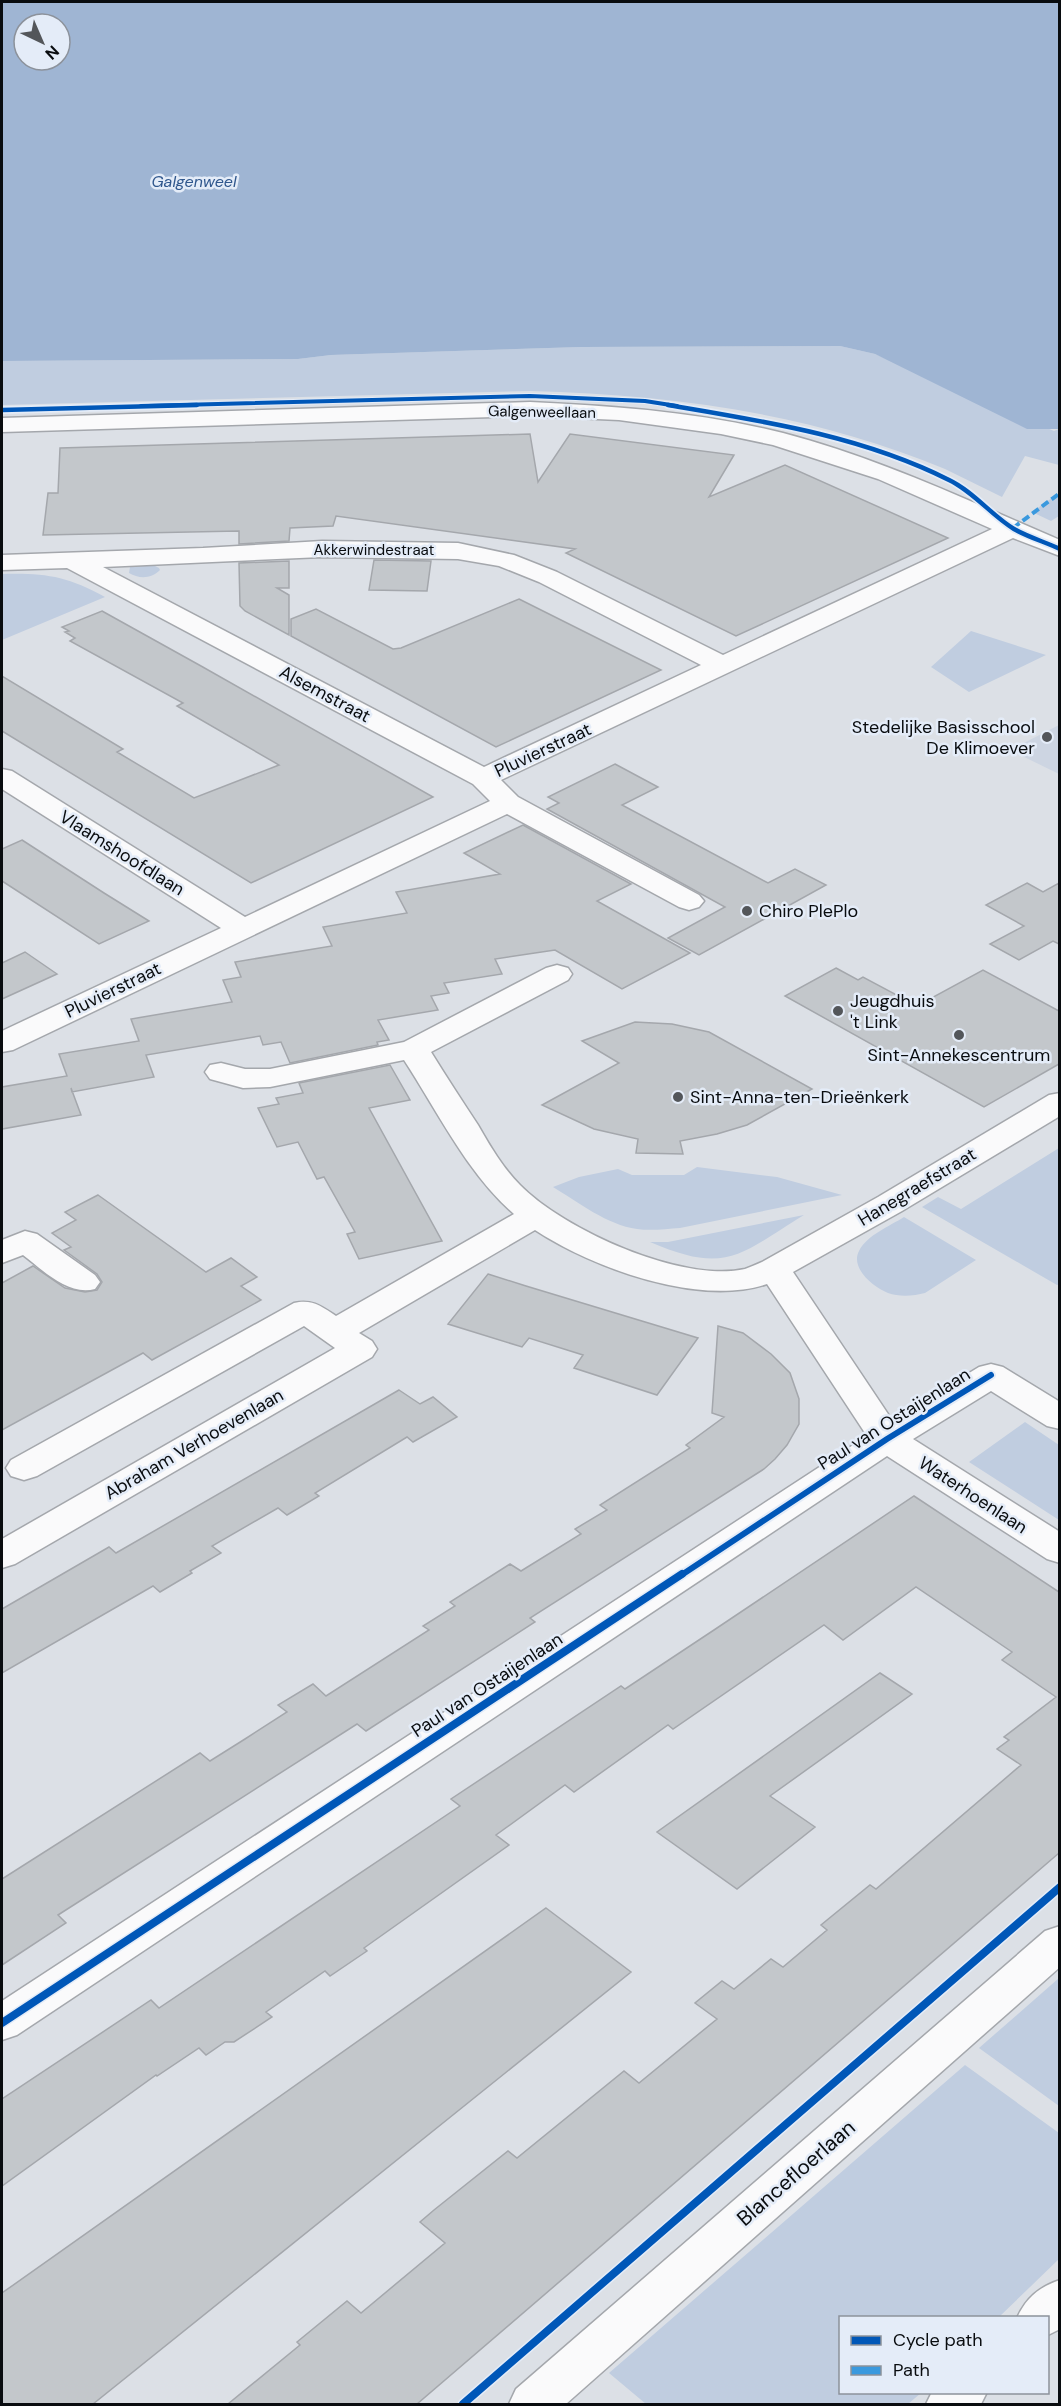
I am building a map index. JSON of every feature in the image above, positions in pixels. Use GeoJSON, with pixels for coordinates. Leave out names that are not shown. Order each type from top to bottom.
{"type":"FeatureCollection","features":[{"type":"Feature","properties":{"kind":"street","name":"Galgenweellaan"},"geometry":{"type":"LineString","coordinates":[[2,425],[530,409],[619,413],[722,427],[778,439],[887,474],[1059,549]]}},
{"type":"Feature","properties":{"kind":"street","name":"Pluvierstraat"},"geometry":{"type":"LineString","coordinates":[[2,1043],[508,802],[483,778],[1013,528]]}},
{"type":"Feature","properties":{"kind":"street","name":"Akkerwindestraat"},"geometry":{"type":"LineString","coordinates":[[2,562],[203,556],[321,549],[458,551],[505,560],[548,577],[722,665]]}},
{"type":"Feature","properties":{"kind":"street"},"geometry":{"type":"LineString","coordinates":[[167,610],[159,589],[178,569],[203,556]]}},
{"type":"Feature","properties":{"kind":"street","name":"Alsemstraat"},"geometry":{"type":"LineString","coordinates":[[73,560],[483,778]]}},
{"type":"Feature","properties":{"kind":"street","name":"Vlaamshoofdlaan"},"geometry":{"type":"LineString","coordinates":[[9,790],[242,928]]}},
{"type":"Feature","properties":{"kind":"street"},"geometry":{"type":"LineString","coordinates":[[508,802],[689,901]]}},
{"type":"Feature","properties":{"kind":"street"},"geometry":{"type":"LineString","coordinates":[[221,1072],[243,1079],[270,1078],[413,1049],[557,974]]}},
{"type":"Feature","properties":{"kind":"street","name":"Hanegraefstraat"},"geometry":{"type":"LineString","coordinates":[[413,1049],[488,1166],[509,1193],[535,1216],[578,1240],[624,1261],[663,1272],[705,1280],[749,1279],[774,1269],[890,1204],[1059,1102]]}},
{"type":"Feature","properties":{"kind":"street"},"geometry":{"type":"LineString","coordinates":[[335,1332],[535,1216]]}},
{"type":"Feature","properties":{"kind":"street"},"geometry":{"type":"LineString","coordinates":[[2,1253],[25,1241],[83,1282]]}},
{"type":"Feature","properties":{"kind":"street"},"geometry":{"type":"LineString","coordinates":[[774,1269],[886,1439]]}},
{"type":"Feature","properties":{"kind":"street","name":"Abraham Verhoevenlaan"},"geometry":{"type":"LineString","coordinates":[[2,1555],[360,1349],[306,1311],[24,1468]]}},
{"type":"Feature","properties":{"kind":"street","name":"Paul van Ostaijenlaan"},"geometry":{"type":"LineString","coordinates":[[2,2023],[886,1439],[991,1375],[1059,1418]]}},
{"type":"Feature","properties":{"kind":"street","name":"Waterhoenlaan"},"geometry":{"type":"LineString","coordinates":[[886,1439],[1059,1550]]}},
{"type":"Feature","properties":{"kind":"street","name":"Blancefloerlaan"},"geometry":{"type":"LineString","coordinates":[[533,2404],[1059,1942]]}},
{"type":"Feature","properties":{"kind":"street"},"geometry":{"type":"LineString","coordinates":[[1042,2316],[1059,2299]]}},
{"type":"Feature","properties":{"kind":"shaded area"},"geometry":{"type":"Polygon","coordinates":[[[840,346],[875,354],[1054,431],[1059,429],[1059,465],[1025,456],[1002,497],[945,469],[895,450],[793,421],[741,410],[689,403],[583,393],[530,391],[2,405],[2,361],[298,359],[331,355],[581,347],[840,346]]]}},
{"type":"Feature","properties":{"kind":"shaded area"},"geometry":{"type":"Polygon","coordinates":[[[1059,493],[1059,516],[1051,521],[1032,512],[1059,493]]]}},
{"type":"Feature","properties":{"kind":"shaded area"},"geometry":{"type":"Polygon","coordinates":[[[151,564],[160,570],[153,575],[141,577],[129,573],[130,567],[151,564]]]}},
{"type":"Feature","properties":{"kind":"shaded area"},"geometry":{"type":"Polygon","coordinates":[[[2,574],[55,577],[79,584],[105,597],[2,640],[2,574]]]}},
{"type":"Feature","properties":{"kind":"shaded area"},"geometry":{"type":"Polygon","coordinates":[[[971,631],[1046,655],[969,692],[931,667],[971,631]]]}},
{"type":"Feature","properties":{"kind":"shaded area","name":"Stedelijke Basisschool De Klimoever"},"geometry":{"type":"Polygon","coordinates":[[[1059,725],[1059,774],[1010,750],[1059,725]]]}},
{"type":"Feature","properties":{"kind":"shaded area"},"geometry":{"type":"Polygon","coordinates":[[[1059,1148],[1060,1284],[1057,1285],[922,1207],[938,1197],[961,1209],[1059,1148]]]}},
{"type":"Feature","properties":{"kind":"shaded area"},"geometry":{"type":"Polygon","coordinates":[[[697,1167],[777,1177],[842,1195],[680,1228],[648,1230],[615,1223],[553,1187],[579,1177],[618,1169],[632,1175],[684,1175],[697,1167]]]}},
{"type":"Feature","properties":{"kind":"shaded area"},"geometry":{"type":"Polygon","coordinates":[[[804,1215],[747,1250],[715,1259],[676,1252],[650,1242],[668,1242],[804,1215]]]}},
{"type":"Feature","properties":{"kind":"shaded area"},"geometry":{"type":"Polygon","coordinates":[[[904,1217],[976,1260],[925,1293],[902,1296],[882,1290],[864,1276],[857,1257],[867,1240],[904,1217]]]}},
{"type":"Feature","properties":{"kind":"shaded area"},"geometry":{"type":"Polygon","coordinates":[[[1025,1422],[1059,1445],[1059,1520],[969,1462],[1025,1422]]]}},
{"type":"Feature","properties":{"kind":"shaded area"},"geometry":{"type":"Polygon","coordinates":[[[1059,1978],[1059,2106],[979,2048],[1059,1978]]]}},
{"type":"Feature","properties":{"kind":"shaded area"},"geometry":{"type":"Polygon","coordinates":[[[965,2065],[1059,2133],[1059,2259],[1000,2316],[839,2316],[839,2394],[920,2394],[908,2404],[646,2404],[609,2373],[965,2065]]]}},
{"type":"Feature","properties":{"kind":"water","name":"Galgenweel"},"geometry":{"type":"Polygon","coordinates":[[[2,2],[1059,2],[1059,429],[1027,429],[875,354],[840,346],[581,347],[331,355],[298,359],[2,361],[2,2]]]}},
{"type":"Feature","properties":{"kind":"building"},"geometry":{"type":"Polygon","coordinates":[[[530,434],[538,482],[570,434],[734,455],[709,497],[785,465],[948,538],[736,636],[566,553],[575,549],[336,516],[333,526],[290,528],[289,541],[239,544],[239,531],[43,535],[48,493],[58,493],[60,448],[530,434]]]}},
{"type":"Feature","properties":{"kind":"building"},"geometry":{"type":"Polygon","coordinates":[[[374,560],[431,561],[427,591],[369,590],[374,560]]]}},
{"type":"Feature","properties":{"kind":"building"},"geometry":{"type":"Polygon","coordinates":[[[289,561],[289,588],[277,588],[289,595],[289,635],[240,606],[239,563],[289,561]]]}},
{"type":"Feature","properties":{"kind":"building"},"geometry":{"type":"Polygon","coordinates":[[[519,599],[661,670],[496,747],[291,636],[291,619],[316,609],[393,649],[401,648],[519,599]]]}},
{"type":"Feature","properties":{"kind":"building"},"geometry":{"type":"Polygon","coordinates":[[[102,611],[433,797],[251,883],[2,731],[2,676],[123,749],[117,752],[194,798],[279,765],[177,706],[183,703],[70,641],[75,638],[65,632],[69,631],[62,627],[102,611]]]}},
{"type":"Feature","properties":{"kind":"building"},"geometry":{"type":"Polygon","coordinates":[[[615,764],[658,787],[622,805],[768,883],[795,869],[826,885],[699,955],[668,938],[725,907],[547,809],[559,803],[548,797],[615,764]]]}},
{"type":"Feature","properties":{"kind":"building"},"geometry":{"type":"Polygon","coordinates":[[[523,825],[631,884],[597,901],[690,953],[622,989],[555,950],[495,959],[502,974],[444,983],[449,993],[431,996],[438,1010],[378,1020],[389,1040],[377,1042],[378,1045],[290,1063],[281,1042],[263,1045],[260,1036],[146,1055],[154,1077],[72,1092],[81,1115],[2,1129],[2,1087],[67,1076],[59,1054],[139,1041],[131,1019],[232,1002],[223,980],[241,977],[235,962],[332,946],[323,927],[407,913],[396,892],[500,874],[464,853],[523,825]]]}},
{"type":"Feature","properties":{"kind":"building"},"geometry":{"type":"Polygon","coordinates":[[[22,840],[149,921],[99,944],[2,881],[2,849],[22,840]]]}},
{"type":"Feature","properties":{"kind":"building"},"geometry":{"type":"Polygon","coordinates":[[[1027,883],[1043,892],[1059,883],[1059,944],[1053,941],[1019,960],[990,944],[1024,926],[986,905],[1027,883]]]}},
{"type":"Feature","properties":{"kind":"building"},"geometry":{"type":"Polygon","coordinates":[[[25,952],[57,974],[2,999],[2,963],[25,952]]]}},
{"type":"Feature","properties":{"kind":"building","name":"Sint-Annekescentrum"},"geometry":{"type":"Polygon","coordinates":[[[836,968],[858,980],[863,977],[917,1006],[983,970],[1059,1011],[1059,1064],[984,1107],[785,996],[836,968]]]}},
{"type":"Feature","properties":{"kind":"building","name":"Sint-Anna-ten-Drieënkerk"},"geometry":{"type":"Polygon","coordinates":[[[635,1022],[672,1024],[709,1032],[812,1089],[747,1125],[680,1141],[683,1154],[636,1153],[638,1139],[594,1129],[542,1105],[619,1063],[582,1041],[635,1022]]]}},
{"type":"Feature","properties":{"kind":"building"},"geometry":{"type":"Polygon","coordinates":[[[390,1065],[410,1100],[369,1108],[442,1241],[359,1259],[347,1234],[355,1232],[324,1177],[317,1179],[298,1142],[277,1147],[258,1108],[279,1104],[276,1098],[303,1093],[299,1083],[390,1065]]]}},
{"type":"Feature","properties":{"kind":"building"},"geometry":{"type":"Polygon","coordinates":[[[98,1195],[206,1272],[231,1258],[257,1277],[241,1286],[261,1300],[152,1360],[143,1353],[2,1430],[2,1283],[33,1266],[65,1288],[85,1292],[97,1290],[102,1282],[97,1274],[64,1250],[71,1247],[52,1233],[76,1220],[65,1212],[98,1195]]]}},
{"type":"Feature","properties":{"kind":"building"},"geometry":{"type":"Polygon","coordinates":[[[488,1274],[698,1338],[657,1395],[574,1368],[583,1355],[529,1338],[522,1347],[448,1324],[488,1274]]]}},
{"type":"Feature","properties":{"kind":"building"},"geometry":{"type":"Polygon","coordinates":[[[718,1326],[743,1333],[771,1354],[790,1373],[799,1399],[799,1424],[787,1445],[764,1469],[530,1618],[535,1622],[366,1731],[357,1724],[58,1915],[66,1923],[2,1965],[2,1879],[200,1753],[210,1761],[287,1712],[278,1705],[313,1684],[326,1696],[429,1630],[423,1626],[455,1606],[450,1602],[510,1564],[521,1571],[581,1534],[575,1529],[607,1510],[600,1505],[690,1448],[686,1445],[724,1417],[712,1413],[718,1326]]]}},
{"type":"Feature","properties":{"kind":"building"},"geometry":{"type":"Polygon","coordinates":[[[399,1390],[420,1404],[433,1397],[457,1417],[413,1442],[407,1437],[315,1493],[319,1496],[287,1515],[278,1508],[212,1546],[221,1553],[190,1571],[192,1573],[160,1592],[153,1586],[2,1673],[2,1609],[109,1547],[116,1553],[399,1390]]]}},
{"type":"Feature","properties":{"kind":"building"},"geometry":{"type":"Polygon","coordinates":[[[914,1496],[1059,1592],[1059,1853],[417,2404],[228,2404],[300,2345],[297,2342],[347,2301],[361,2313],[445,2243],[420,2222],[434,2210],[508,2151],[517,2158],[624,2071],[639,2083],[717,2019],[695,2003],[722,1981],[734,1989],[771,1959],[783,1967],[827,1930],[821,1925],[870,1885],[876,1889],[1021,1765],[997,1749],[1009,1740],[1004,1737],[1056,1697],[1002,1660],[1012,1652],[916,1587],[843,1640],[824,1625],[673,1729],[668,1725],[574,1792],[565,1785],[496,1835],[509,1845],[364,1948],[367,1951],[330,1976],[325,1971],[266,2012],[272,2017],[234,2042],[225,2042],[206,2055],[199,2048],[156,2075],[2,2186],[2,2099],[151,2000],[159,2008],[460,1806],[451,1799],[621,1686],[625,1689],[914,1496]]]}},
{"type":"Feature","properties":{"kind":"building"},"geometry":{"type":"Polygon","coordinates":[[[880,1673],[912,1694],[770,1796],[815,1827],[737,1889],[657,1832],[880,1673]]]}},
{"type":"Feature","properties":{"kind":"building"},"geometry":{"type":"Polygon","coordinates":[[[546,1908],[631,1972],[93,2404],[2,2404],[2,2293],[546,1908]]]}},
{"type":"Feature","properties":{"kind":"marked path"},"geometry":{"type":"LineString","coordinates":[[1013,528],[1060,493]]}},
{"type":"Feature","properties":{"kind":"cycle path"},"geometry":{"type":"LineString","coordinates":[[2,410],[530,396],[645,401],[766,421],[815,432],[900,459],[950,480],[983,502],[1013,528],[1060,549]]}},
{"type":"Feature","properties":{"kind":"cycle path"},"geometry":{"type":"LineString","coordinates":[[2,2023],[887,1439],[991,1375]]}},
{"type":"Feature","properties":{"kind":"cycle path"},"geometry":{"type":"LineString","coordinates":[[463,2404],[1060,1887]]}},
{"type":"Feature","properties":{"kind":"place","name":"Stedelijke Basisschool De Klimoever"},"geometry":{"type":"Point","coordinates":[1047,737]}},
{"type":"Feature","properties":{"kind":"place","name":"Chiro PlePlo"},"geometry":{"type":"Point","coordinates":[747,911]}},
{"type":"Feature","properties":{"kind":"place","name":"Jeugdhuis 't Link"},"geometry":{"type":"Point","coordinates":[838,1011]}},
{"type":"Feature","properties":{"kind":"place","name":"Sint-Annekescentrum"},"geometry":{"type":"Point","coordinates":[959,1035]}},
{"type":"Feature","properties":{"kind":"place","name":"Sint-Anna-ten-Drieënkerk"},"geometry":{"type":"Point","coordinates":[678,1097]}}]}
